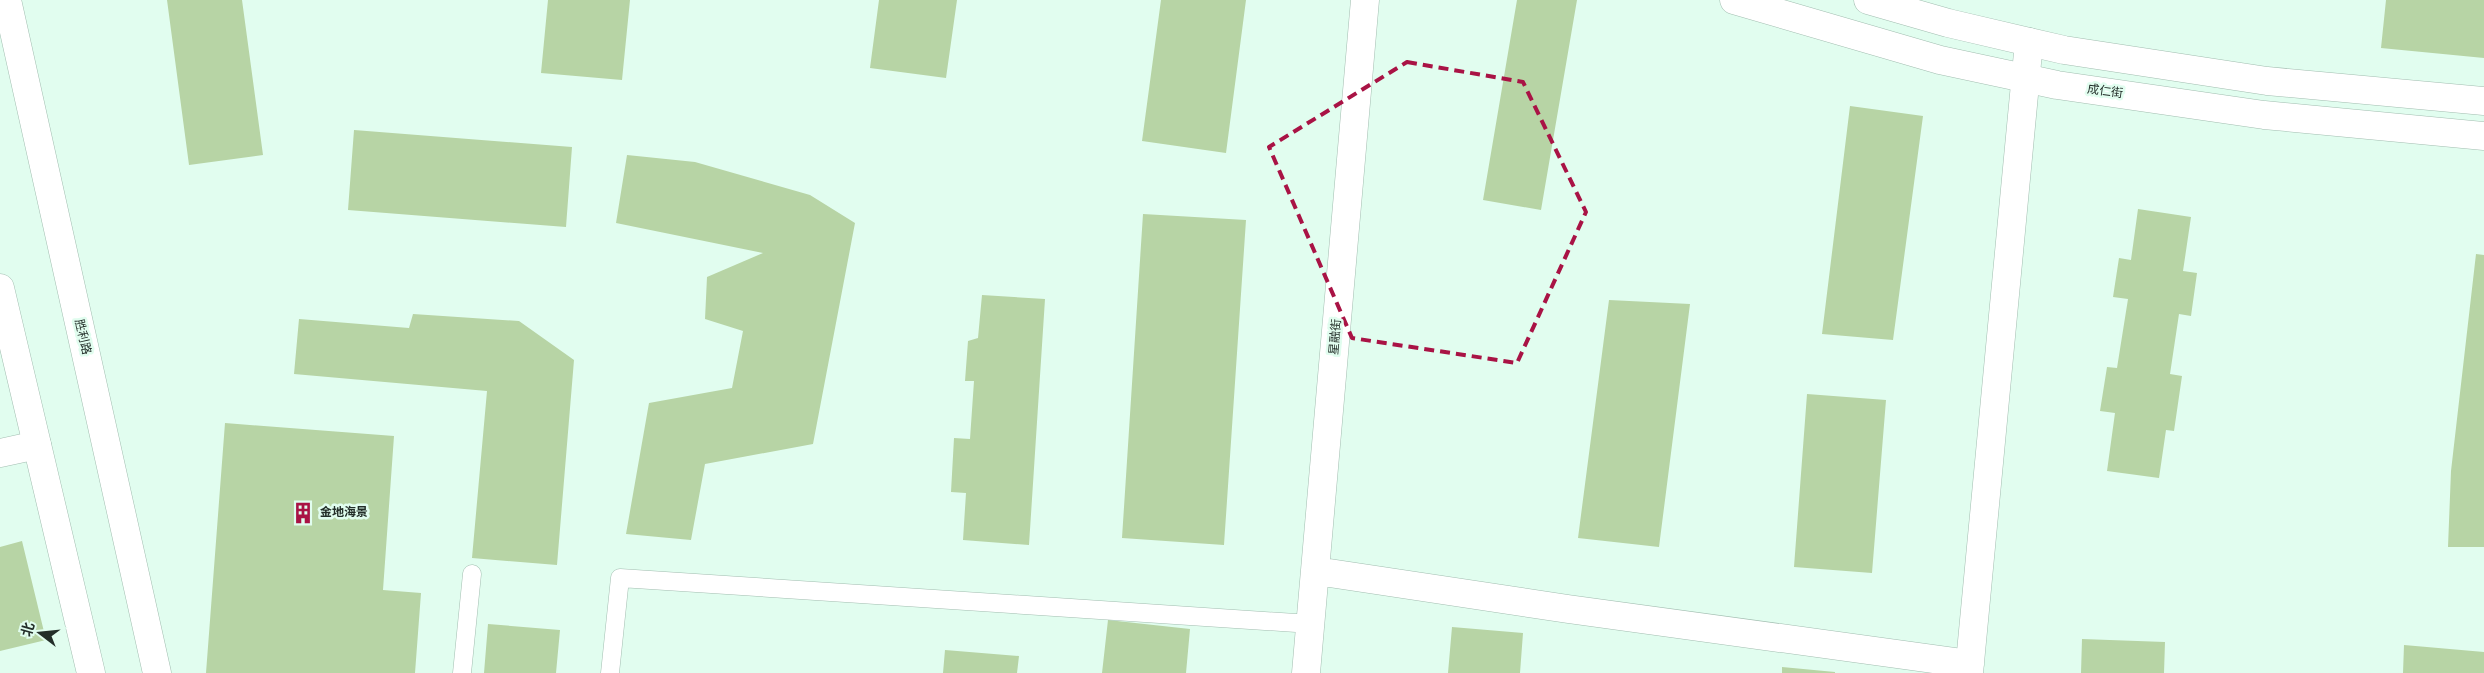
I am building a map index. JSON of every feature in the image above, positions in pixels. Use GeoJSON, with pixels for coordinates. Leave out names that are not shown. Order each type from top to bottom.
{"type":"FeatureCollection","features":[{"type":"Feature","properties":{"kind":"street","name":"胜利路"},"geometry":{"type":"LineString","coordinates":[[8,0],[157,673]]}},
{"type":"Feature","properties":{"kind":"street","name":"星融街"},"geometry":{"type":"LineString","coordinates":[[1306,673],[1365,0]]}},
{"type":"Feature","properties":{"kind":"street","name":"成仁街"},"geometry":{"type":"LineString","coordinates":[[1734,0],[1940,60],[2057,85],[2264,115],[2484,136]]}},
{"type":"Feature","properties":{"kind":"street"},"geometry":{"type":"LineString","coordinates":[[1868,0],[1948,23],[2064,50],[2267,82],[2484,101]]}},
{"type":"Feature","properties":{"kind":"street"},"geometry":{"type":"LineString","coordinates":[[1316,571],[1970,669],[2029,42]]}},
{"type":"Feature","properties":{"kind":"street"},"geometry":{"type":"LineString","coordinates":[[0,288],[92,673]]}},
{"type":"Feature","properties":{"kind":"street"},"geometry":{"type":"LineString","coordinates":[[0,453],[37,445]]}},
{"type":"Feature","properties":{"kind":"lane"},"geometry":{"type":"LineString","coordinates":[[462,673],[472,574]]}},
{"type":"Feature","properties":{"kind":"lane"},"geometry":{"type":"LineString","coordinates":[[610,673],[620,578],[1310,624]]}},
{"type":"Feature","properties":{"kind":"highlighted area"},"geometry":{"type":"Polygon","coordinates":[[[1407,62],[1523,82],[1586,212],[1517,363],[1352,338],[1269,147],[1407,62]]]}},
{"type":"Feature","properties":{"kind":"building"},"geometry":{"type":"Polygon","coordinates":[[[167,0],[242,0],[263,155],[189,165],[167,0]]]}},
{"type":"Feature","properties":{"kind":"building"},"geometry":{"type":"Polygon","coordinates":[[[548,0],[630,0],[622,80],[541,73],[548,0]]]}},
{"type":"Feature","properties":{"kind":"building"},"geometry":{"type":"Polygon","coordinates":[[[879,0],[957,0],[946,78],[870,68],[879,0]]]}},
{"type":"Feature","properties":{"kind":"building"},"geometry":{"type":"Polygon","coordinates":[[[1161,0],[1246,0],[1226,153],[1142,141],[1161,0]]]}},
{"type":"Feature","properties":{"kind":"building"},"geometry":{"type":"Polygon","coordinates":[[[1517,0],[1577,0],[1541,210],[1483,200],[1517,0]]]}},
{"type":"Feature","properties":{"kind":"building"},"geometry":{"type":"Polygon","coordinates":[[[2386,0],[2484,0],[2484,58],[2381,48],[2386,0]]]}},
{"type":"Feature","properties":{"kind":"building"},"geometry":{"type":"Polygon","coordinates":[[[1850,106],[1923,116],[1893,340],[1822,334],[1850,106]]]}},
{"type":"Feature","properties":{"kind":"building"},"geometry":{"type":"Polygon","coordinates":[[[354,130],[572,147],[566,227],[348,210],[354,130]]]}},
{"type":"Feature","properties":{"kind":"building"},"geometry":{"type":"Polygon","coordinates":[[[627,155],[695,162],[810,195],[855,223],[813,444],[705,464],[691,540],[626,534],[649,403],[732,388],[743,331],[705,319],[707,277],[763,253],[616,223],[627,155]]]}},
{"type":"Feature","properties":{"kind":"building"},"geometry":{"type":"Polygon","coordinates":[[[2138,209],[2191,217],[2183,271],[2197,273],[2191,316],[2179,314],[2170,374],[2182,376],[2174,431],[2166,430],[2159,478],[2107,471],[2115,413],[2100,411],[2107,367],[2117,368],[2128,299],[2113,297],[2119,258],[2131,260],[2138,209]]]}},
{"type":"Feature","properties":{"kind":"building"},"geometry":{"type":"Polygon","coordinates":[[[1143,214],[1246,220],[1224,545],[1122,538],[1143,214]]]}},
{"type":"Feature","properties":{"kind":"building"},"geometry":{"type":"Polygon","coordinates":[[[2476,254],[2484,255],[2484,547],[2448,547],[2451,471],[2476,254]]]}},
{"type":"Feature","properties":{"kind":"building"},"geometry":{"type":"Polygon","coordinates":[[[982,295],[1045,299],[1029,545],[963,540],[966,493],[951,492],[954,438],[970,439],[974,381],[965,381],[968,341],[978,338],[982,295]]]}},
{"type":"Feature","properties":{"kind":"building"},"geometry":{"type":"Polygon","coordinates":[[[1609,300],[1690,304],[1659,547],[1578,538],[1609,300]]]}},
{"type":"Feature","properties":{"kind":"building"},"geometry":{"type":"Polygon","coordinates":[[[413,314],[519,321],[574,360],[557,565],[472,558],[487,391],[294,374],[299,319],[409,328],[413,314]]]}},
{"type":"Feature","properties":{"kind":"building"},"geometry":{"type":"Polygon","coordinates":[[[1807,394],[1886,400],[1872,573],[1794,567],[1807,394]]]}},
{"type":"Feature","properties":{"kind":"building","name":"金地海景"},"geometry":{"type":"Polygon","coordinates":[[[225,423],[394,436],[383,590],[421,593],[415,673],[206,673],[225,423]]]}},
{"type":"Feature","properties":{"kind":"building"},"geometry":{"type":"Polygon","coordinates":[[[22,541],[46,640],[0,651],[0,547],[22,541]]]}},
{"type":"Feature","properties":{"kind":"building"},"geometry":{"type":"Polygon","coordinates":[[[1108,620],[1190,629],[1186,673],[1102,673],[1108,620]]]}},
{"type":"Feature","properties":{"kind":"building"},"geometry":{"type":"Polygon","coordinates":[[[488,624],[560,630],[556,673],[484,673],[488,624]]]}},
{"type":"Feature","properties":{"kind":"building"},"geometry":{"type":"Polygon","coordinates":[[[1452,627],[1523,633],[1520,673],[1448,673],[1452,627]]]}},
{"type":"Feature","properties":{"kind":"building"},"geometry":{"type":"Polygon","coordinates":[[[2082,639],[2165,642],[2164,673],[2081,673],[2082,639]]]}},
{"type":"Feature","properties":{"kind":"building"},"geometry":{"type":"Polygon","coordinates":[[[2404,645],[2484,652],[2484,673],[2403,673],[2404,645]]]}},
{"type":"Feature","properties":{"kind":"building"},"geometry":{"type":"Polygon","coordinates":[[[945,650],[1019,656],[1017,673],[943,673],[945,650]]]}},
{"type":"Feature","properties":{"kind":"building"},"geometry":{"type":"Polygon","coordinates":[[[1782,667],[1835,672],[1835,673],[1782,673],[1782,667]]]}},
{"type":"Feature","properties":{"kind":"place","name":"金地海景"},"geometry":{"type":"Point","coordinates":[303,513]}}]}
